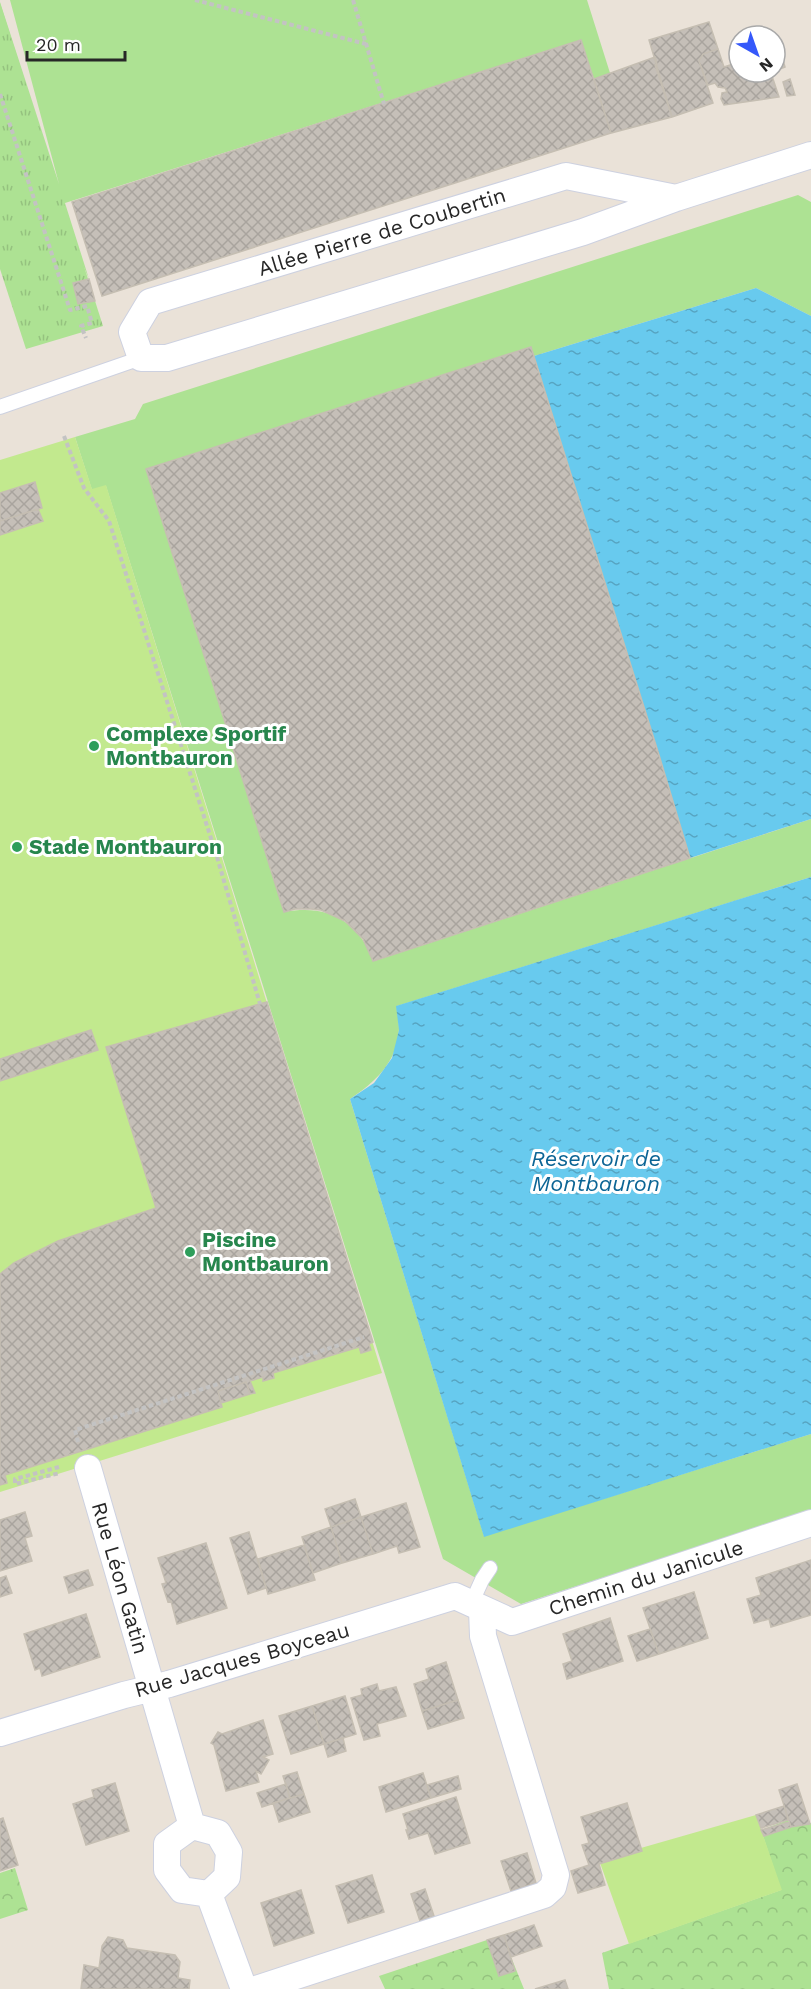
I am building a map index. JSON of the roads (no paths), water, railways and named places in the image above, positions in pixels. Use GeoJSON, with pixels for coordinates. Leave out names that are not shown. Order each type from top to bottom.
{"type":"FeatureCollection","features":[{"type":"Feature","properties":{"kind":"street","name":"Allée Pierre de Coubertin"},"geometry":{"type":"LineString","coordinates":[[676,198],[566,176],[150,302],[132,332],[141,358],[167,358],[583,232],[676,198],[811,156]]}},
{"type":"Feature","properties":{"kind":"street","name":"Rue Léon Gatin"},"geometry":{"type":"LineString","coordinates":[[77,1461],[152,1688],[192,1826]]}},
{"type":"Feature","properties":{"kind":"street","name":"Chemin du Janicule"},"geometry":{"type":"LineString","coordinates":[[477,1606],[512,1622],[811,1523]]}},
{"type":"Feature","properties":{"kind":"street","name":"Rue Jacques Boyceau"},"geometry":{"type":"LineString","coordinates":[[0,1732],[455,1596],[477,1606]]}},
{"type":"Feature","properties":{"kind":"street"},"geometry":{"type":"LineString","coordinates":[[256,1989],[544,1894],[554,1887],[556,1875],[483,1636],[477,1606]]}},
{"type":"Feature","properties":{"kind":"street"},"geometry":{"type":"LineString","coordinates":[[192,1826],[218,1833],[229,1852],[227,1877],[209,1894],[182,1890],[167,1870],[167,1844],[192,1826]]}},
{"type":"Feature","properties":{"kind":"street"},"geometry":{"type":"LineString","coordinates":[[209,1894],[244,1989]]}},
{"type":"Feature","properties":{"kind":"lane","name":"Allée Pierre de Coubertin"},"geometry":{"type":"LineString","coordinates":[[0,407],[141,358]]}},
{"type":"Feature","properties":{"kind":"lane"},"geometry":{"type":"LineString","coordinates":[[477,1606],[482,1580],[490,1568]]}},
{"type":"Feature","properties":{"kind":"water"},"geometry":{"type":"Polygon","coordinates":[[[756,288],[811,316],[811,819],[690,858],[534,356],[756,288]]]}},
{"type":"Feature","properties":{"kind":"water","name":"Réservoir de Montbauron"},"geometry":{"type":"Polygon","coordinates":[[[811,877],[811,1434],[484,1537],[350,1099],[374,1083],[392,1058],[399,1030],[396,1006],[811,877]]]}},
{"type":"Feature","properties":{"kind":"place","name":"Complexe Sportif Montbauron"},"geometry":{"type":"Point","coordinates":[94,746]}},
{"type":"Feature","properties":{"kind":"place","name":"Stade Montbauron"},"geometry":{"type":"Point","coordinates":[17,847]}},
{"type":"Feature","properties":{"kind":"place","name":"Piscine Montbauron"},"geometry":{"type":"Point","coordinates":[190,1252]}}]}
